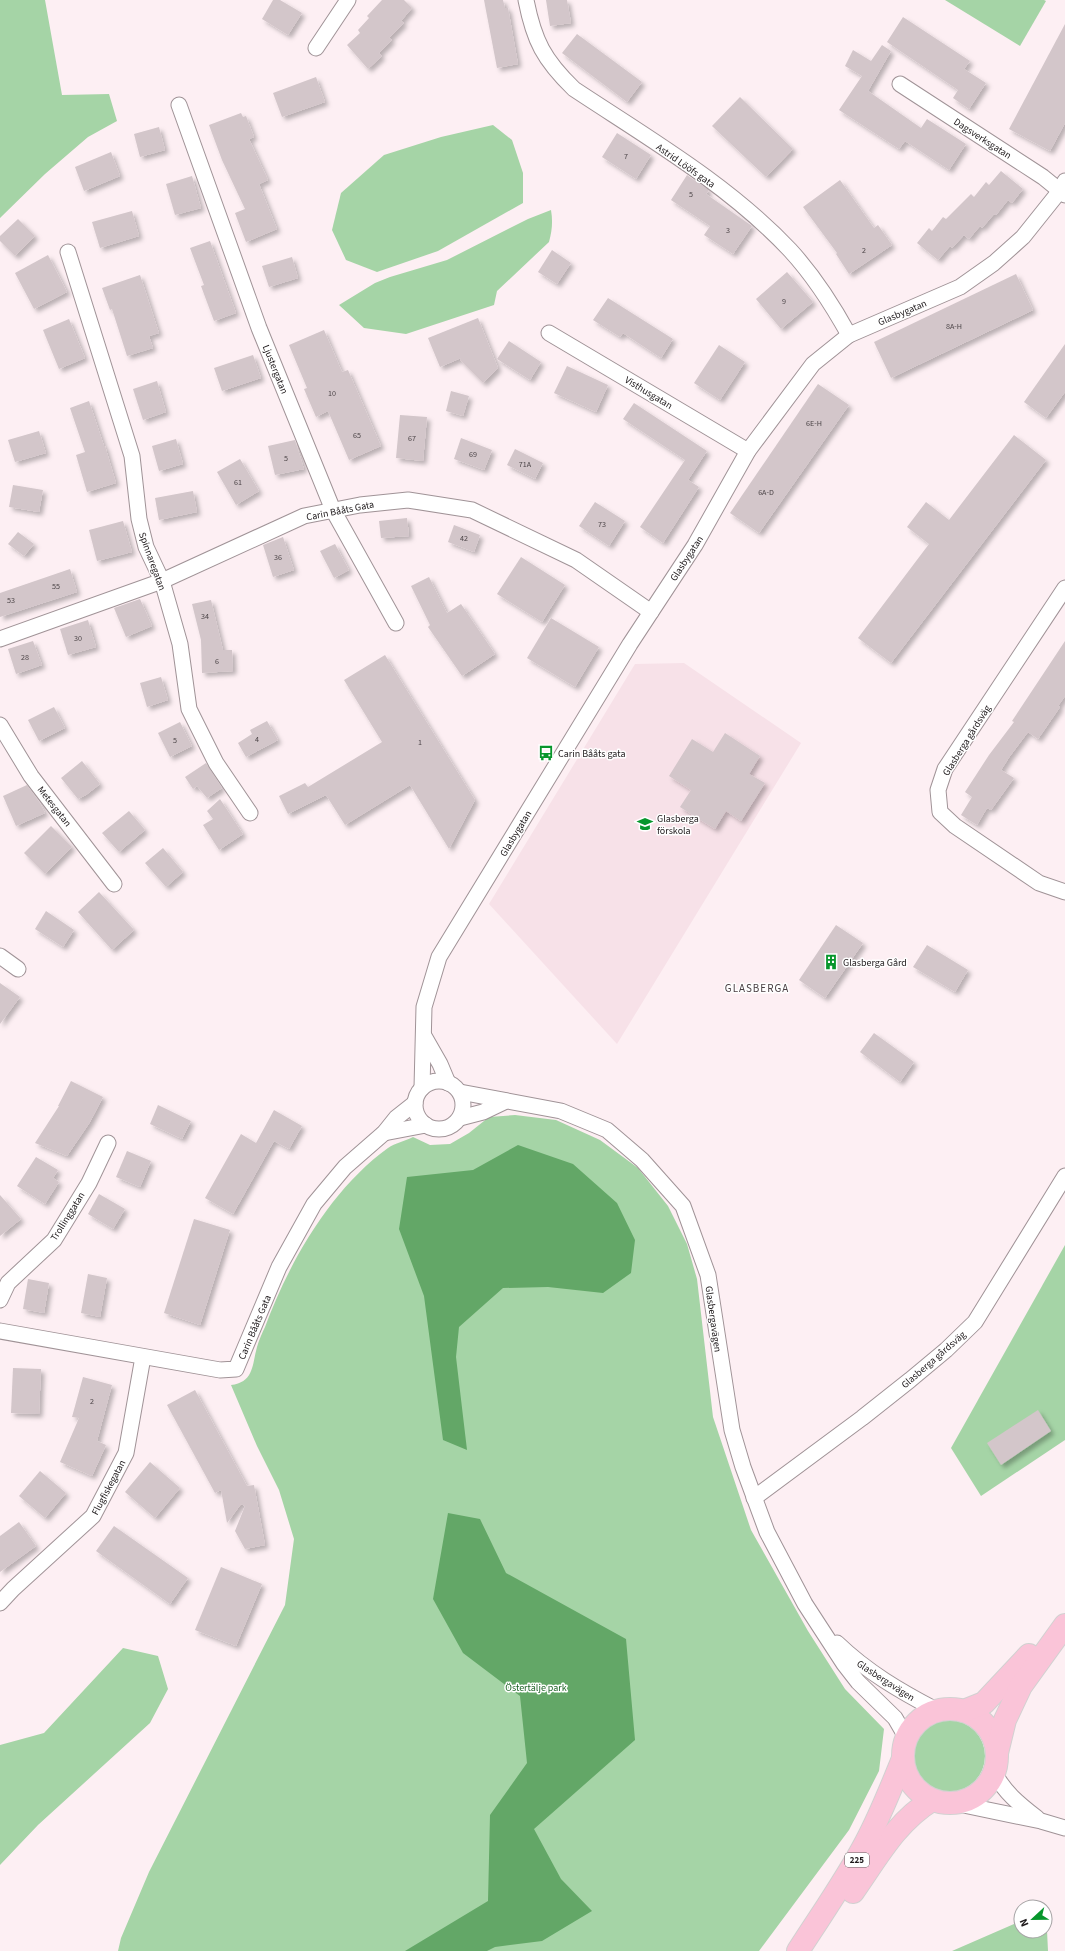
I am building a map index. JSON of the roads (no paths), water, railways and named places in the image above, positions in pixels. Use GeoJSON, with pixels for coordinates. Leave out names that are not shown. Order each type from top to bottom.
{"type":"FeatureCollection","features":[{"type":"Feature","properties":{"kind":"main road","name":"225"},"geometry":{"type":"LineString","coordinates":[[964,1711],[984,1703],[996,1692],[1065,1614]]}},
{"type":"Feature","properties":{"kind":"main road","name":"225"},"geometry":{"type":"LineString","coordinates":[[995,1762],[996,1745],[989,1730],[978,1718],[964,1711],[950,1708],[936,1710],[921,1718],[906,1737],[902,1753],[904,1769],[912,1785],[932,1800],[954,1803],[976,1795],[987,1785],[995,1762],[1005,1720],[1021,1686],[1065,1625]]}},
{"type":"Feature","properties":{"kind":"main road","name":"225"},"geometry":{"type":"LineString","coordinates":[[798,1951],[846,1878],[866,1843],[880,1816],[902,1761]]}},
{"type":"Feature","properties":{"kind":"main road","name":"225"},"geometry":{"type":"LineString","coordinates":[[811,1951],[892,1835],[917,1809],[932,1800]]}},
{"type":"Feature","properties":{"kind":"street"},"geometry":{"type":"LineString","coordinates":[[316,48],[348,0]]}},
{"type":"Feature","properties":{"kind":"street","name":"Astrid Lööfs gata"},"geometry":{"type":"LineString","coordinates":[[526,0],[536,39],[546,57],[560,75],[574,89],[720,188],[770,230],[805,268],[849,335]]}},
{"type":"Feature","properties":{"kind":"street","name":"Dagsverksgatan"},"geometry":{"type":"LineString","coordinates":[[900,84],[1063,189]]}},
{"type":"Feature","properties":{"kind":"street","name":"Ljustergatan"},"geometry":{"type":"LineString","coordinates":[[179,105],[259,328],[333,510],[396,623]]}},
{"type":"Feature","properties":{"kind":"street","name":"Glasbygatan"},"geometry":{"type":"LineString","coordinates":[[422,1088],[424,1007],[438,957],[651,612],[696,545],[748,451],[813,364],[849,335],[960,287],[994,263],[1023,238],[1063,189]]}},
{"type":"Feature","properties":{"kind":"street","name":"Spinnaregatan"},"geometry":{"type":"LineString","coordinates":[[68,252],[132,456],[139,519],[146,547],[162,581],[180,644],[190,709],[216,763],[250,813]]}},
{"type":"Feature","properties":{"kind":"street","name":"Visthusgatan"},"geometry":{"type":"LineString","coordinates":[[549,333],[748,451]]}},
{"type":"Feature","properties":{"kind":"street","name":"Carin Bååts Gata"},"geometry":{"type":"LineString","coordinates":[[0,639],[162,581],[304,516],[360,505],[408,500],[472,510],[576,560],[651,612]]}},
{"type":"Feature","properties":{"kind":"street","name":"Glasberga gårdsväg"},"geometry":{"type":"LineString","coordinates":[[1065,588],[945,769],[938,790],[940,812],[955,826],[1039,883],[1065,892]]}},
{"type":"Feature","properties":{"kind":"street","name":"Metesgatan"},"geometry":{"type":"LineString","coordinates":[[0,725],[31,776],[114,884]]}},
{"type":"Feature","properties":{"kind":"street"},"geometry":{"type":"LineString","coordinates":[[0,956],[18,969]]}},
{"type":"Feature","properties":{"kind":"street","name":"Glasbygatan"},"geometry":{"type":"LineString","coordinates":[[424,1036],[440,1064],[448,1083]]}},
{"type":"Feature","properties":{"kind":"street"},"geometry":{"type":"LineString","coordinates":[[426,1125],[418,1116],[415,1103],[417,1095],[422,1088],[434,1082],[448,1083],[460,1092],[464,1105],[460,1118]]}},
{"type":"Feature","properties":{"kind":"street","name":"Glasbergavägen"},"geometry":{"type":"LineString","coordinates":[[460,1092],[561,1111],[607,1130],[642,1160],[683,1206],[708,1275],[732,1430],[754,1498],[767,1532],[805,1604],[844,1664],[858,1682],[895,1718],[906,1737]]}},
{"type":"Feature","properties":{"kind":"street"},"geometry":{"type":"LineString","coordinates":[[384,1133],[426,1125],[440,1129],[448,1128],[460,1118],[483,1112],[506,1101]]}},
{"type":"Feature","properties":{"kind":"street","name":"Carin Bååts Gata"},"geometry":{"type":"LineString","coordinates":[[0,1331],[220,1370],[236,1369],[279,1267],[314,1204],[346,1167],[384,1133],[396,1118],[415,1103]]}},
{"type":"Feature","properties":{"kind":"street","name":"Trollinggatan"},"geometry":{"type":"LineString","coordinates":[[0,1300],[8,1283],[54,1240],[89,1183],[108,1143]]}},
{"type":"Feature","properties":{"kind":"street","name":"Glasberga gårdsväg"},"geometry":{"type":"LineString","coordinates":[[754,1498],[892,1394],[946,1350],[976,1322],[1065,1176]]}},
{"type":"Feature","properties":{"kind":"street","name":"Flugfiskegatan"},"geometry":{"type":"LineString","coordinates":[[0,1602],[12,1589],[93,1516],[126,1453],[143,1357]]}},
{"type":"Feature","properties":{"kind":"street","name":"Glasbergavägen"},"geometry":{"type":"LineString","coordinates":[[822,1629],[853,1658],[876,1676],[897,1690],[936,1710]]}},
{"type":"Feature","properties":{"kind":"street"},"geometry":{"type":"LineString","coordinates":[[995,1762],[1000,1785],[1008,1795],[1041,1821]]}},
{"type":"Feature","properties":{"kind":"street"},"geometry":{"type":"LineString","coordinates":[[954,1803],[1041,1821],[1065,1828]]}},
{"type":"Feature","properties":{"kind":"place","name":"Carin Bååts gata"},"geometry":{"type":"Point","coordinates":[546,753]}},
{"type":"Feature","properties":{"kind":"place","name":"Glasberga förskola"},"geometry":{"type":"Point","coordinates":[645,824]}},
{"type":"Feature","properties":{"kind":"place","name":"Glasberga Gård"},"geometry":{"type":"Point","coordinates":[831,962]}},
{"type":"Feature","properties":{"kind":"district","name":"GLASBERGA"},"geometry":{"type":"Point","coordinates":[757,988]}},
{"type":"Feature","properties":{"kind":"park label","name":"Östertälje park"},"geometry":{"type":"Point","coordinates":[536,1687]}}]}
